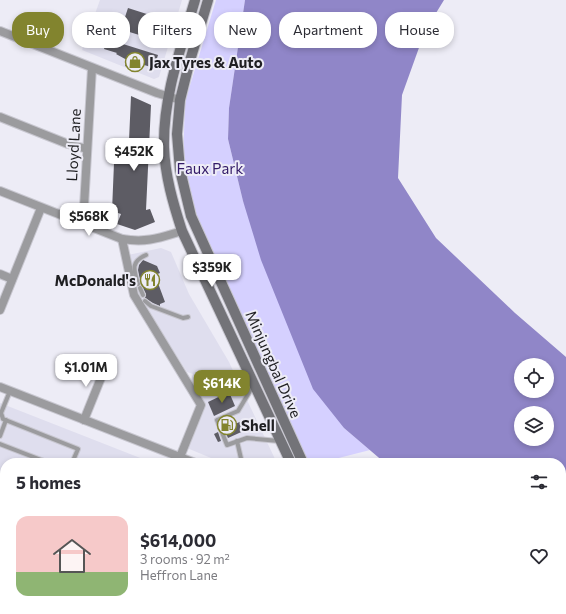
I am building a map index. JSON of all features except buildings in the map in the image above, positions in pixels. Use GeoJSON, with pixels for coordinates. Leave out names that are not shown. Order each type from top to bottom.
{"type":"FeatureCollection","features":[{"type":"Feature","properties":{"kind":"main road","name":"Minjungbal Drive"},"geometry":{"type":"LineString","coordinates":[[195,0],[176,63],[168,97],[164,147],[173,203],[182,231],[289,458]]}},
{"type":"Feature","properties":{"kind":"main road","name":"Minjungbal Drive"},"geometry":{"type":"LineString","coordinates":[[208,0],[180,100],[177,134],[180,170],[191,216],[301,458]]}},
{"type":"Feature","properties":{"kind":"street"},"geometry":{"type":"LineString","coordinates":[[0,31],[92,68],[168,97],[180,100]]}},
{"type":"Feature","properties":{"kind":"street","name":"Lloyd Lane"},"geometry":{"type":"LineString","coordinates":[[83,224],[92,68]]}},
{"type":"Feature","properties":{"kind":"street"},"geometry":{"type":"LineString","coordinates":[[0,117],[87,150]]}},
{"type":"Feature","properties":{"kind":"street"},"geometry":{"type":"LineString","coordinates":[[0,191],[122,239],[136,242],[151,241],[182,231]]}},
{"type":"Feature","properties":{"kind":"street"},"geometry":{"type":"LineString","coordinates":[[0,310],[41,208]]}},
{"type":"Feature","properties":{"kind":"street"},"geometry":{"type":"LineString","coordinates":[[0,386],[180,457],[201,405],[134,295],[122,239]]}},
{"type":"Feature","properties":{"kind":"street"},"geometry":{"type":"LineString","coordinates":[[0,274],[12,279]]}},
{"type":"Feature","properties":{"kind":"street"},"geometry":{"type":"LineString","coordinates":[[84,420],[107,363]]}},
{"type":"Feature","properties":{"kind":"lane"},"geometry":{"type":"LineString","coordinates":[[138,284],[134,264],[146,255]]}},
{"type":"Feature","properties":{"kind":"lane"},"geometry":{"type":"LineString","coordinates":[[140,288],[143,295]]}},
{"type":"Feature","properties":{"kind":"lane"},"geometry":{"type":"LineString","coordinates":[[146,301],[151,306],[183,318],[188,317]]}},
{"type":"Feature","properties":{"kind":"lane"},"geometry":{"type":"LineString","coordinates":[[255,384],[238,411],[216,420],[227,445],[247,438],[281,442]]}},
{"type":"Feature","properties":{"kind":"lane"},"geometry":{"type":"LineString","coordinates":[[10,390],[1,413],[3,419],[78,449],[74,458]]}},
{"type":"Feature","properties":{"kind":"lane"},"geometry":{"type":"LineString","coordinates":[[0,436],[6,420]]}},
{"type":"Feature","properties":{"kind":"lane"},"geometry":{"type":"LineString","coordinates":[[237,441],[241,458]]}},
{"type":"Feature","properties":{"kind":"lane"},"geometry":{"type":"LineString","coordinates":[[0,444],[36,458]]}},
{"type":"Feature","properties":{"kind":"shaded area"},"geometry":{"type":"Polygon","coordinates":[[[100,0],[182,0],[178,12],[138,12],[138,48],[168,48],[159,77],[154,79],[82,50],[83,48],[130,48],[130,12],[96,12],[100,0]]]}},
{"type":"Feature","properties":{"kind":"shaded area"},"geometry":{"type":"Polygon","coordinates":[[[245,0],[444,0],[437,12],[385,12],[385,48],[419,48],[402,95],[398,178],[436,238],[515,313],[566,357],[566,458],[379,458],[344,428],[313,389],[261,260],[243,201],[228,139],[229,108],[238,48],[271,48],[271,12],[243,12],[245,0]]]}},
{"type":"Feature","properties":{"kind":"shaded area"},"geometry":{"type":"Polygon","coordinates":[[[161,248],[171,252],[189,294],[229,362],[275,458],[211,458],[187,448],[204,402],[191,380],[193,374],[187,372],[136,292],[128,255],[161,248]]]}},
{"type":"Feature","properties":{"kind":"shaded area"},"geometry":{"type":"Polygon","coordinates":[[[0,403],[140,458],[0,458],[0,403]]]}},
{"type":"Feature","properties":{"kind":"green space","name":"Faux Park"},"geometry":{"type":"Polygon","coordinates":[[[216,0],[245,0],[243,12],[214,12],[214,48],[238,48],[229,108],[228,139],[243,201],[344,428],[370,450],[339,458],[307,458],[197,217],[183,164],[185,102],[201,48],[206,48],[206,33],[216,0]]]}},
{"type":"Feature","properties":{"kind":"place","name":"Jax Tyres & Auto"},"geometry":{"type":"Point","coordinates":[135,62]}},
{"type":"Feature","properties":{"kind":"place","name":"McDonald's"},"geometry":{"type":"Point","coordinates":[150,280]}},
{"type":"Feature","properties":{"kind":"place","name":"Shell"},"geometry":{"type":"Point","coordinates":[227,425]}}]}
